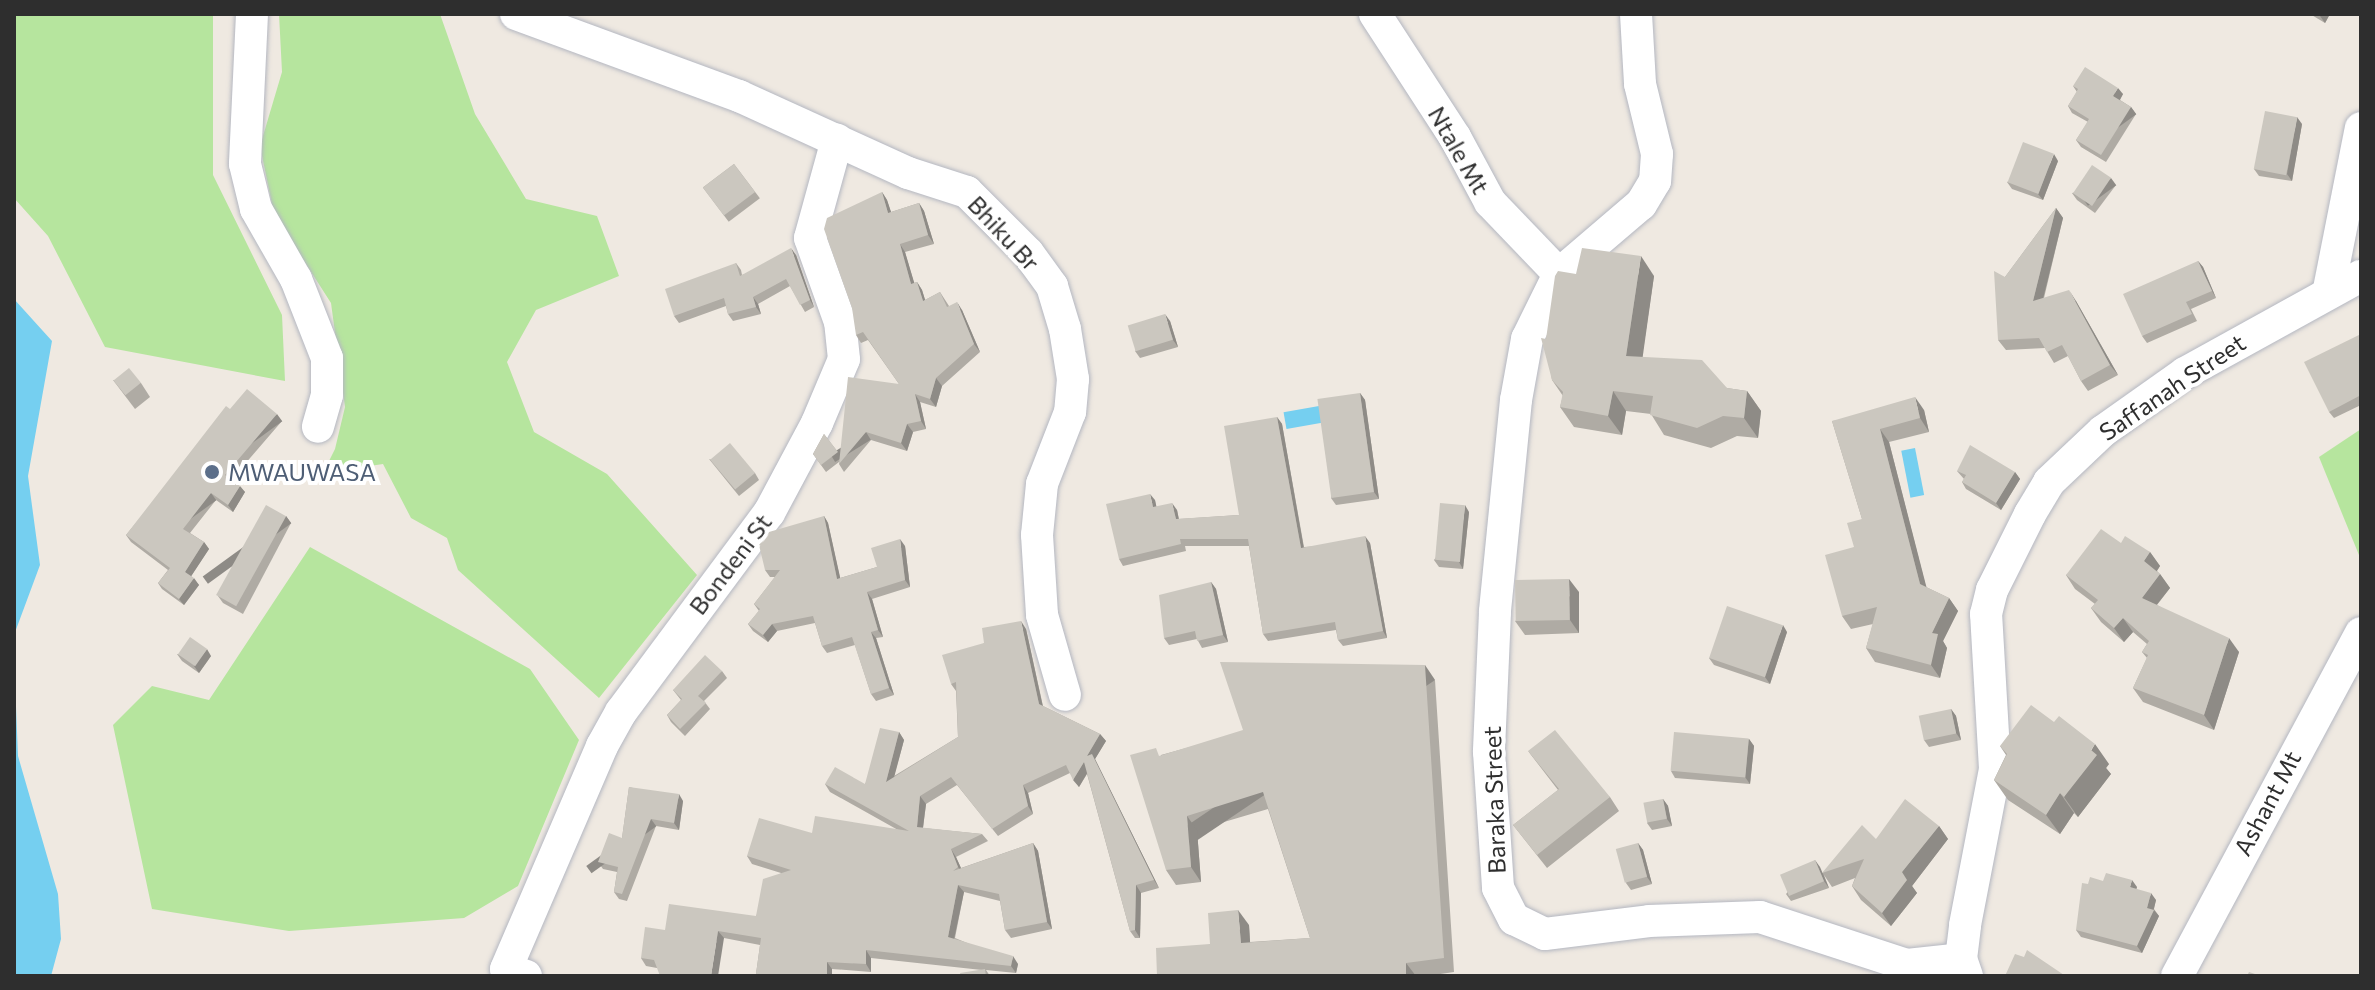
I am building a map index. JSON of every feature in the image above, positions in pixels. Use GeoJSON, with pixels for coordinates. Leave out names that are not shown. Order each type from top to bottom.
{"type":"FeatureCollection","features":[{"type":"Feature","properties":{"kind":"street"},"geometry":{"type":"LineString","coordinates":[[252,14],[245,164],[256,209],[296,279],[327,358],[327,395],[318,427]]}},
{"type":"Feature","properties":{"kind":"street","name":"Bhiku Br"},"geometry":{"type":"LineString","coordinates":[[516,14],[739,96],[908,173],[967,192],[1007,230],[1052,286],[1065,329],[1073,379],[1070,412],[1042,484],[1037,535],[1042,615],[1065,695]]}},
{"type":"Feature","properties":{"kind":"street","name":"Ntale Mt"},"geometry":{"type":"LineString","coordinates":[[1375,14],[1455,137],[1490,202],[1559,274]]}},
{"type":"Feature","properties":{"kind":"street"},"geometry":{"type":"LineString","coordinates":[[1559,274],[1641,204],[1655,181],[1657,154],[1640,84],[1636,14]]}},
{"type":"Feature","properties":{"kind":"street"},"geometry":{"type":"LineString","coordinates":[[2329,289],[2361,128]]}},
{"type":"Feature","properties":{"kind":"street","name":"Bondeni St"},"geometry":{"type":"LineString","coordinates":[[516,972],[602,746],[621,712],[769,513],[817,423],[844,359],[840,322],[810,238],[837,140]]}},
{"type":"Feature","properties":{"kind":"street","name":"Baraka Street"},"geometry":{"type":"LineString","coordinates":[[1559,274],[1527,339],[1495,612],[1490,777],[1495,871],[1505,905],[1528,930],[1545,934],[1649,921],[1760,917],[1907,965],[1964,968]]}},
{"type":"Feature","properties":{"kind":"street","name":"Saffanah Street"},"geometry":{"type":"LineString","coordinates":[[1964,968],[1995,769],[1986,614],[1992,590],[2030,514],[2049,482],[2103,431],[2185,373],[2329,289],[2361,276]]}},
{"type":"Feature","properties":{"kind":"street","name":"Ashant Mt"},"geometry":{"type":"LineString","coordinates":[[2177,976],[2361,633]]}},
{"type":"Feature","properties":{"kind":"green space"},"geometry":{"type":"Polygon","coordinates":[[[14,14],[213,14],[213,175],[282,315],[285,381],[105,347],[48,236],[14,198],[14,14]]]}},
{"type":"Feature","properties":{"kind":"green space"},"geometry":{"type":"Polygon","coordinates":[[[279,14],[440,14],[475,114],[526,199],[597,216],[619,276],[536,310],[507,362],[534,432],[607,474],[697,575],[599,698],[458,570],[447,538],[411,518],[383,464],[323,473],[335,449],[345,407],[331,303],[274,214],[260,146],[282,72],[279,14]]]}},
{"type":"Feature","properties":{"kind":"green space"},"geometry":{"type":"Polygon","coordinates":[[[2361,429],[2361,560],[2319,457],[2361,429]]]}},
{"type":"Feature","properties":{"kind":"green space"},"geometry":{"type":"Polygon","coordinates":[[[310,547],[530,669],[579,740],[518,886],[464,918],[289,931],[152,909],[113,725],[152,686],[209,700],[310,547]]]}},
{"type":"Feature","properties":{"kind":"water"},"geometry":{"type":"Polygon","coordinates":[[[14,299],[52,341],[28,476],[40,565],[14,635],[14,299]]]}},
{"type":"Feature","properties":{"kind":"water"},"geometry":{"type":"Polygon","coordinates":[[[1319,406],[1322,423],[1286,429],[1284,412],[1319,406]]]}},
{"type":"Feature","properties":{"kind":"water"},"geometry":{"type":"Polygon","coordinates":[[[1915,448],[1924,495],[1910,498],[1901,451],[1915,448]]]}},
{"type":"Feature","properties":{"kind":"water"},"geometry":{"type":"Polygon","coordinates":[[[14,657],[18,756],[58,894],[61,939],[51,976],[14,976],[14,657]]]}},
{"type":"Feature","properties":{"kind":"building"},"geometry":{"type":"Polygon","coordinates":[[[2085,67],[2118,88],[2113,96],[2131,107],[2101,155],[2076,140],[2089,119],[2068,106],[2078,89],[2073,86],[2085,67]]]}},
{"type":"Feature","properties":{"kind":"building"},"geometry":{"type":"Polygon","coordinates":[[[2265,111],[2297,117],[2286,175],[2254,169],[2265,111]]]}},
{"type":"Feature","properties":{"kind":"building"},"geometry":{"type":"Polygon","coordinates":[[[2023,142],[2054,154],[2038,194],[2008,182],[2023,142]]]}},
{"type":"Feature","properties":{"kind":"building"},"geometry":{"type":"Polygon","coordinates":[[[734,164],[755,192],[724,215],[703,187],[734,164]]]}},
{"type":"Feature","properties":{"kind":"building"},"geometry":{"type":"Polygon","coordinates":[[[2092,165],[2111,178],[2092,206],[2073,193],[2092,165]]]}},
{"type":"Feature","properties":{"kind":"building"},"geometry":{"type":"Polygon","coordinates":[[[882,192],[888,213],[919,203],[928,235],[900,244],[911,284],[917,282],[923,301],[940,292],[947,307],[957,302],[974,344],[936,378],[930,399],[915,394],[921,421],[907,424],[901,443],[866,432],[839,464],[848,377],[899,384],[863,332],[856,335],[852,308],[824,229],[827,218],[882,192]]]}},
{"type":"Feature","properties":{"kind":"building"},"geometry":{"type":"Polygon","coordinates":[[[2056,208],[2033,301],[2069,290],[2110,365],[2081,381],[2062,345],[2047,352],[2039,338],[1998,340],[1994,271],[2005,277],[2056,208]]]}},
{"type":"Feature","properties":{"kind":"building"},"geometry":{"type":"Polygon","coordinates":[[[791,248],[810,300],[800,305],[786,279],[753,297],[756,307],[728,314],[724,298],[674,316],[665,289],[736,263],[740,276],[791,248]]]}},
{"type":"Feature","properties":{"kind":"building"},"geometry":{"type":"Polygon","coordinates":[[[1582,248],[1641,256],[1626,356],[1702,360],[1727,388],[1747,391],[1744,418],[1723,416],[1697,428],[1650,415],[1653,396],[1613,391],[1608,416],[1560,407],[1563,392],[1552,380],[1541,338],[1546,339],[1555,276],[1558,271],[1576,274],[1582,248]]]}},
{"type":"Feature","properties":{"kind":"building"},"geometry":{"type":"Polygon","coordinates":[[[2198,261],[2212,291],[2186,302],[2192,314],[2142,336],[2123,294],[2198,261]]]}},
{"type":"Feature","properties":{"kind":"building"},"geometry":{"type":"Polygon","coordinates":[[[1165,314],[1173,340],[1136,351],[1128,325],[1165,314]]]}},
{"type":"Feature","properties":{"kind":"building"},"geometry":{"type":"Polygon","coordinates":[[[2361,334],[2361,395],[2329,412],[2304,362],[2361,334]]]}},
{"type":"Feature","properties":{"kind":"building"},"geometry":{"type":"Polygon","coordinates":[[[129,368],[141,383],[125,395],[113,381],[129,368]]]}},
{"type":"Feature","properties":{"kind":"building"},"geometry":{"type":"Polygon","coordinates":[[[247,389],[277,414],[225,475],[240,486],[228,505],[211,493],[183,529],[204,542],[185,572],[194,578],[179,599],[158,583],[170,568],[126,535],[226,406],[230,409],[247,389]]]}},
{"type":"Feature","properties":{"kind":"building"},"geometry":{"type":"Polygon","coordinates":[[[1360,393],[1374,492],[1331,498],[1317,399],[1360,393]]]}},
{"type":"Feature","properties":{"kind":"building"},"geometry":{"type":"Polygon","coordinates":[[[1915,397],[1920,418],[1880,429],[1920,584],[1949,598],[1932,633],[1938,634],[1931,665],[1866,648],[1877,607],[1842,616],[1825,555],[1854,547],[1847,523],[1862,519],[1832,421],[1915,397]]]}},
{"type":"Feature","properties":{"kind":"building"},"geometry":{"type":"Polygon","coordinates":[[[1277,417],[1301,548],[1365,536],[1383,631],[1338,640],[1335,622],[1263,634],[1248,539],[1180,539],[1181,544],[1119,559],[1106,504],[1150,494],[1153,507],[1172,503],[1176,519],[1239,515],[1224,426],[1277,417]]]}},
{"type":"Feature","properties":{"kind":"building"},"geometry":{"type":"Polygon","coordinates":[[[824,434],[838,452],[821,465],[813,454],[824,434]]]}},
{"type":"Feature","properties":{"kind":"building"},"geometry":{"type":"Polygon","coordinates":[[[730,443],[755,473],[735,490],[710,460],[730,443]]]}},
{"type":"Feature","properties":{"kind":"building"},"geometry":{"type":"Polygon","coordinates":[[[1970,445],[2015,472],[1996,503],[1962,482],[1966,475],[1957,471],[1970,445]]]}},
{"type":"Feature","properties":{"kind":"building"},"geometry":{"type":"Polygon","coordinates":[[[1440,503],[1465,505],[1460,562],[1435,560],[1440,503]]]}},
{"type":"Feature","properties":{"kind":"building"},"geometry":{"type":"Polygon","coordinates":[[[266,505],[286,516],[236,606],[216,595],[266,505]]]}},
{"type":"Feature","properties":{"kind":"building"},"geometry":{"type":"Polygon","coordinates":[[[824,516],[837,579],[877,567],[871,548],[900,539],[905,580],[867,592],[878,630],[871,632],[889,688],[871,694],[852,637],[822,646],[813,616],[772,624],[763,635],[748,624],[760,609],[754,604],[780,570],[765,570],[759,545],[769,532],[824,516]]]}},
{"type":"Feature","properties":{"kind":"building"},"geometry":{"type":"Polygon","coordinates":[[[2101,529],[2121,543],[2125,536],[2150,552],[2144,561],[2160,574],[2142,598],[2229,638],[2204,715],[2133,688],[2148,655],[2142,652],[2149,641],[2123,618],[2114,628],[2091,608],[2098,600],[2066,575],[2101,529]]]}},
{"type":"Feature","properties":{"kind":"building"},"geometry":{"type":"Polygon","coordinates":[[[1569,579],[1570,620],[1516,621],[1515,580],[1569,579]]]}},
{"type":"Feature","properties":{"kind":"building"},"geometry":{"type":"Polygon","coordinates":[[[1211,582],[1223,635],[1197,641],[1195,631],[1164,638],[1159,595],[1211,582]]]}},
{"type":"Feature","properties":{"kind":"building"},"geometry":{"type":"Polygon","coordinates":[[[1727,606],[1783,625],[1765,677],[1709,658],[1727,606]]]}},
{"type":"Feature","properties":{"kind":"building"},"geometry":{"type":"Polygon","coordinates":[[[1021,621],[1039,704],[1100,734],[1087,756],[1092,754],[1154,880],[1136,885],[1135,930],[1130,931],[1084,762],[1073,780],[1066,765],[1023,785],[1028,806],[992,829],[951,777],[920,796],[917,827],[982,834],[951,849],[958,867],[953,871],[1033,843],[1047,922],[1005,930],[999,894],[958,885],[948,937],[1013,956],[1011,966],[866,950],[866,964],[827,962],[827,976],[750,976],[756,974],[761,938],[718,931],[711,976],[660,976],[654,960],[641,958],[645,927],[665,930],[669,904],[756,916],[763,879],[791,870],[747,856],[759,818],[812,833],[815,816],[909,831],[825,784],[835,767],[865,784],[880,728],[899,732],[886,782],[958,737],[956,682],[951,684],[942,655],[984,643],[982,628],[1021,621]]]}},
{"type":"Feature","properties":{"kind":"building"},"geometry":{"type":"Polygon","coordinates":[[[190,637],[207,649],[195,666],[178,654],[190,637]]]}},
{"type":"Feature","properties":{"kind":"building"},"geometry":{"type":"Polygon","coordinates":[[[705,655],[722,671],[698,696],[706,703],[680,729],[667,715],[682,699],[673,690],[705,655]]]}},
{"type":"Feature","properties":{"kind":"building"},"geometry":{"type":"Polygon","coordinates":[[[1220,662],[1425,665],[1444,958],[1406,963],[1406,976],[1157,976],[1156,948],[1210,944],[1208,913],[1238,910],[1241,943],[1310,938],[1263,792],[1187,816],[1191,867],[1166,870],[1130,755],[1156,748],[1159,756],[1243,730],[1220,662]]]}},
{"type":"Feature","properties":{"kind":"building"},"geometry":{"type":"Polygon","coordinates":[[[2031,705],[2054,722],[2059,716],[2095,744],[2091,750],[2097,755],[2064,797],[2060,793],[2046,815],[1994,780],[2007,754],[2000,746],[2031,705]]]}},
{"type":"Feature","properties":{"kind":"building"},"geometry":{"type":"Polygon","coordinates":[[[1951,709],[1956,733],[1924,740],[1919,716],[1951,709]]]}},
{"type":"Feature","properties":{"kind":"building"},"geometry":{"type":"Polygon","coordinates":[[[1555,730],[1610,797],[1537,855],[1513,825],[1559,789],[1528,751],[1555,730]]]}},
{"type":"Feature","properties":{"kind":"building"},"geometry":{"type":"Polygon","coordinates":[[[1674,732],[1749,739],[1745,777],[1671,771],[1674,732]]]}},
{"type":"Feature","properties":{"kind":"building"},"geometry":{"type":"Polygon","coordinates":[[[629,787],[679,794],[674,823],[651,819],[622,894],[614,892],[618,867],[598,862],[609,833],[622,838],[629,787]]]}},
{"type":"Feature","properties":{"kind":"building"},"geometry":{"type":"Polygon","coordinates":[[[1663,799],[1667,819],[1647,822],[1643,803],[1663,799]]]}},
{"type":"Feature","properties":{"kind":"building"},"geometry":{"type":"Polygon","coordinates":[[[1905,799],[1939,826],[1902,872],[1907,880],[1882,913],[1852,886],[1864,859],[1822,873],[1862,825],[1876,839],[1905,799]]]}},
{"type":"Feature","properties":{"kind":"building"},"geometry":{"type":"Polygon","coordinates":[[[1638,843],[1647,877],[1625,883],[1616,849],[1638,843]]]}},
{"type":"Feature","properties":{"kind":"building"},"geometry":{"type":"Polygon","coordinates":[[[1815,860],[1824,881],[1789,896],[1780,875],[1815,860]]]}},
{"type":"Feature","properties":{"kind":"building"},"geometry":{"type":"Polygon","coordinates":[[[2106,873],[2132,880],[2130,887],[2151,893],[2147,908],[2154,910],[2137,946],[2076,930],[2082,883],[2088,884],[2090,877],[2103,881],[2106,873]]]}},
{"type":"Feature","properties":{"kind":"building"},"geometry":{"type":"Polygon","coordinates":[[[2027,950],[2064,975],[2005,976],[2015,954],[2024,957],[2027,950]]]}},
{"type":"Feature","properties":{"kind":"building"},"geometry":{"type":"Polygon","coordinates":[[[985,969],[986,976],[961,976],[960,973],[985,969]]]}},
{"type":"Feature","properties":{"kind":"place","name":"MWAUWASA"},"geometry":{"type":"Point","coordinates":[212,472]}}]}
